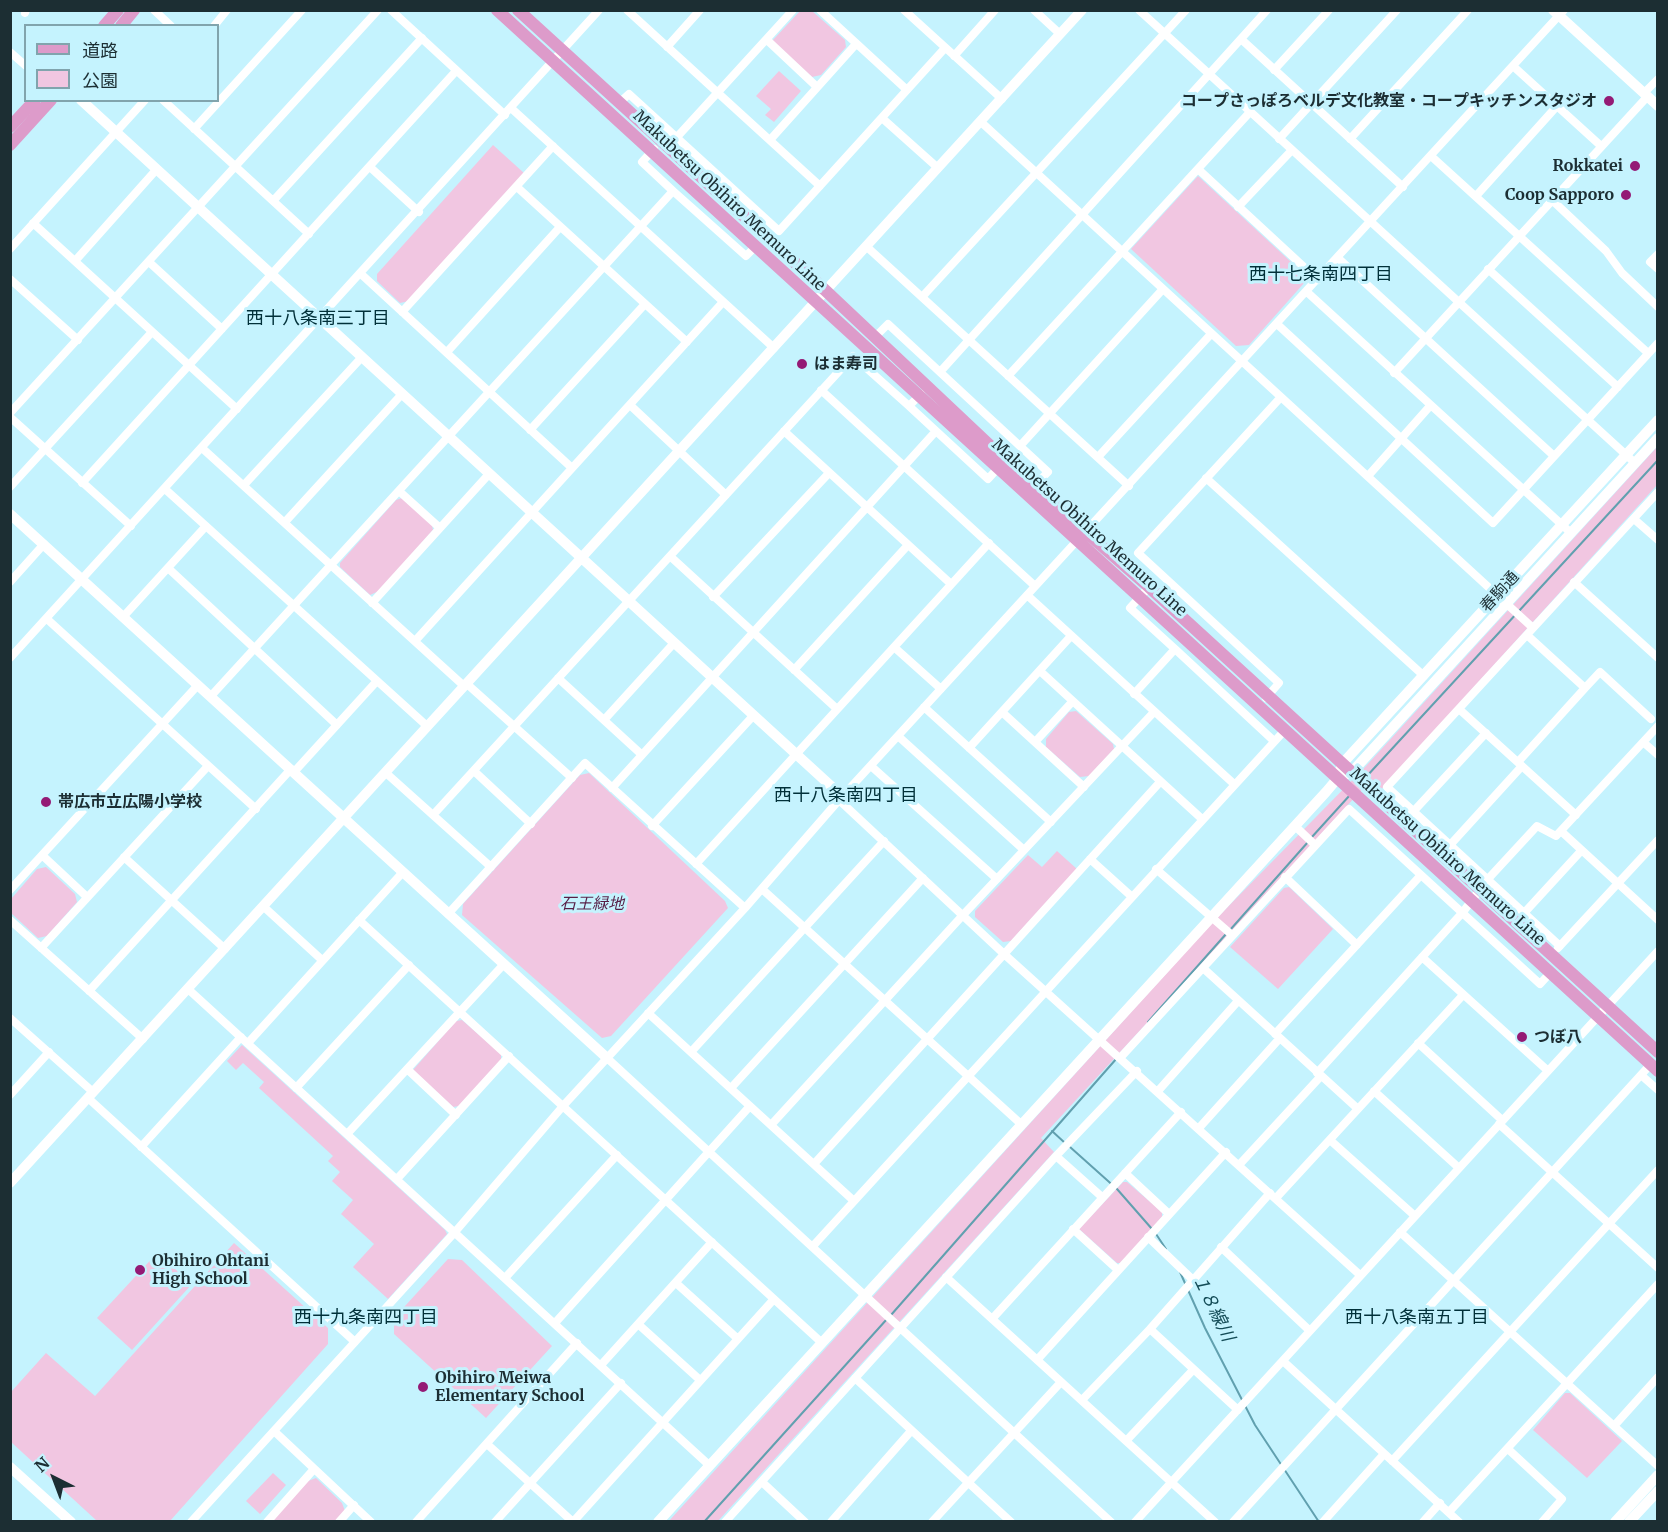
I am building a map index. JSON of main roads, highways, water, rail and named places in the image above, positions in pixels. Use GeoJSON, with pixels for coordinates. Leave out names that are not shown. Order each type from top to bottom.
{"type":"FeatureCollection","features":[{"type":"Feature","properties":{"kind":"main road","name":"Makubetsu Obihiro Memuro Line"},"geometry":{"type":"LineString","coordinates":[[497,10],[815,303],[923,392],[1081,536],[1140,597],[1347,769],[1405,821],[1484,884],[1608,1005],[1655,1044]]}},
{"type":"Feature","properties":{"kind":"main road","name":"Makubetsu Obihiro Memuro Line"},"geometry":{"type":"LineString","coordinates":[[518,10],[875,337],[923,392],[998,468],[1030,490]]}},
{"type":"Feature","properties":{"kind":"main road"},"geometry":{"type":"LineString","coordinates":[[108,24],[124,15]]}},
{"type":"Feature","properties":{"kind":"main road"},"geometry":{"type":"LineString","coordinates":[[10,127],[33,102]]}},
{"type":"Feature","properties":{"kind":"main road"},"geometry":{"type":"LineString","coordinates":[[10,145],[49,102]]}},
{"type":"Feature","properties":{"kind":"main road","name":"Makubetsu Obihiro Memuro Line"},"geometry":{"type":"LineString","coordinates":[[1081,536],[1149,587],[1263,701],[1285,730],[1654,1068]]}},
{"type":"Feature","properties":{"kind":"waterway"},"geometry":{"type":"LineString","coordinates":[[1366,777],[1658,460]]}},
{"type":"Feature","properties":{"kind":"waterway"},"geometry":{"type":"LineString","coordinates":[[1311,838],[1350,795]]}},
{"type":"Feature","properties":{"kind":"waterway"},"geometry":{"type":"LineString","coordinates":[[1230,930],[1308,842]]}},
{"type":"Feature","properties":{"kind":"waterway"},"geometry":{"type":"LineString","coordinates":[[1148,1022],[1226,934]]}},
{"type":"Feature","properties":{"kind":"waterway"},"geometry":{"type":"LineString","coordinates":[[891,1315],[1117,1058]]}},
{"type":"Feature","properties":{"kind":"waterway","name":"１８線川"},"geometry":{"type":"LineString","coordinates":[[1052,1131],[1065,1143]]}},
{"type":"Feature","properties":{"kind":"waterway","name":"１８線川"},"geometry":{"type":"LineString","coordinates":[[1070,1147],[1117,1189],[1152,1229]]}},
{"type":"Feature","properties":{"kind":"waterway","name":"１８線川"},"geometry":{"type":"LineString","coordinates":[[1156,1234],[1166,1249]]}},
{"type":"Feature","properties":{"kind":"waterway","name":"１８線川"},"geometry":{"type":"LineString","coordinates":[[1180,1272],[1205,1328],[1255,1425],[1319,1522]]}},
{"type":"Feature","properties":{"kind":"waterway"},"geometry":{"type":"LineString","coordinates":[[704,1522],[887,1319]]}},
{"type":"Feature","properties":{"kind":"place","name":"コープさっぽろベルデ文化教室・コープキッチンスタジオ"},"geometry":{"type":"Point","coordinates":[1609,101]}},
{"type":"Feature","properties":{"kind":"place","name":"Rokkatei"},"geometry":{"type":"Point","coordinates":[1635,166]}},
{"type":"Feature","properties":{"kind":"place","name":"Coop Sapporo"},"geometry":{"type":"Point","coordinates":[1626,195]}},
{"type":"Feature","properties":{"kind":"place","name":"はま寿司"},"geometry":{"type":"Point","coordinates":[802,364]}},
{"type":"Feature","properties":{"kind":"place","name":"帯広市立広陽小学校"},"geometry":{"type":"Point","coordinates":[46,802]}},
{"type":"Feature","properties":{"kind":"place","name":"つぼ八"},"geometry":{"type":"Point","coordinates":[1522,1037]}},
{"type":"Feature","properties":{"kind":"place","name":"Obihiro Ohtani High School"},"geometry":{"type":"Point","coordinates":[140,1270]}},
{"type":"Feature","properties":{"kind":"place","name":"Obihiro Meiwa Elementary School"},"geometry":{"type":"Point","coordinates":[423,1387]}},
{"type":"Feature","properties":{"kind":"district","name":"西十七条南四丁目"},"geometry":{"type":"Point","coordinates":[1321,275]}},
{"type":"Feature","properties":{"kind":"district","name":"西十八条南三丁目"},"geometry":{"type":"Point","coordinates":[318,319]}},
{"type":"Feature","properties":{"kind":"district","name":"西十八条南四丁目"},"geometry":{"type":"Point","coordinates":[846,796]}},
{"type":"Feature","properties":{"kind":"district","name":"西十九条南四丁目"},"geometry":{"type":"Point","coordinates":[366,1318]}},
{"type":"Feature","properties":{"kind":"district","name":"西十八条南五丁目"},"geometry":{"type":"Point","coordinates":[1417,1318]}},
{"type":"Feature","properties":{"kind":"park label","name":"石王緑地"},"geometry":{"type":"Point","coordinates":[592,904]}}]}
